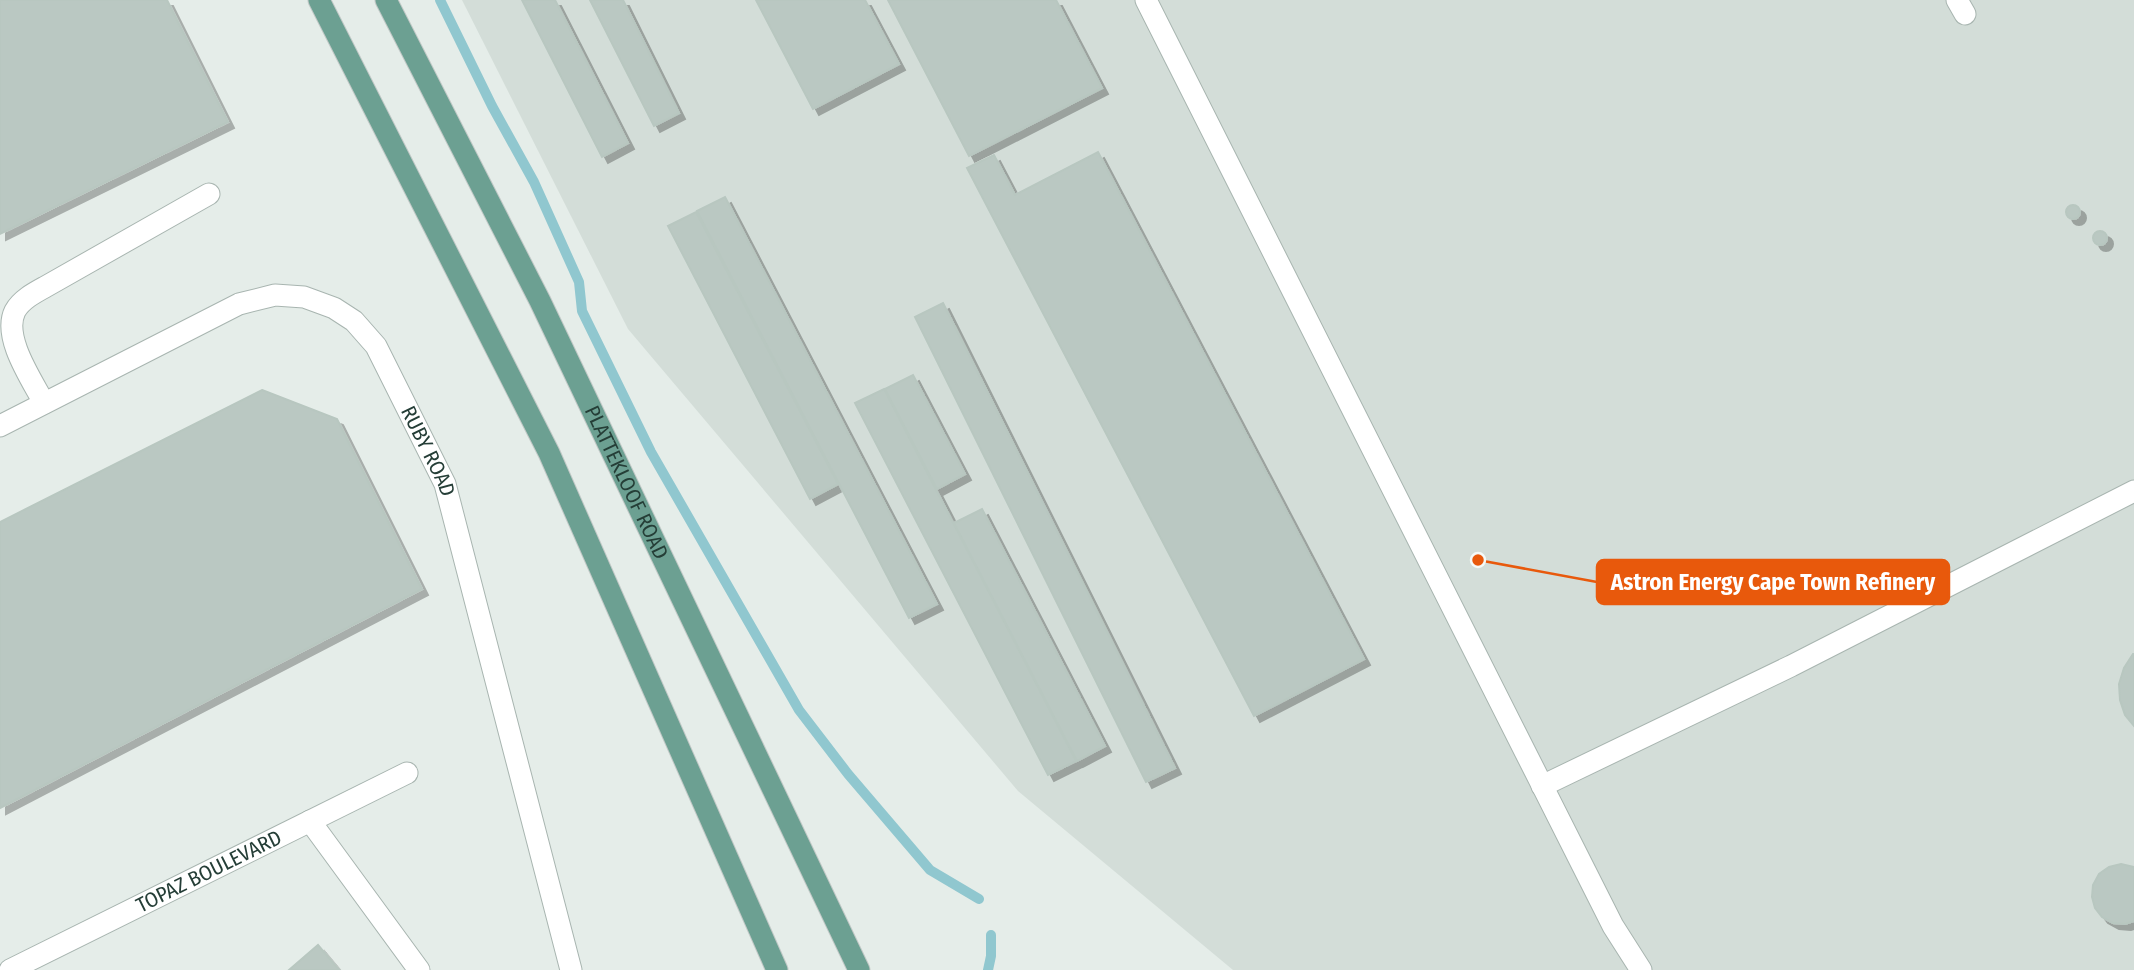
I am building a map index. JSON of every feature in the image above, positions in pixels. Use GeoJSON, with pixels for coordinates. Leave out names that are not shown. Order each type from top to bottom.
{"type":"FeatureCollection","features":[{"type":"Feature","properties":{"kind":"main road"},"geometry":{"type":"LineString","coordinates":[[318,0],[550,453],[778,970]]}},
{"type":"Feature","properties":{"kind":"main road","name":"PLATTEKLOOF ROAD"},"geometry":{"type":"LineString","coordinates":[[386,0],[540,301],[859,970]]}},
{"type":"Feature","properties":{"kind":"street"},"geometry":{"type":"LineString","coordinates":[[1146,0],[1613,926],[1640,970]]}},
{"type":"Feature","properties":{"kind":"street"},"geometry":{"type":"LineString","coordinates":[[44,403],[12,335],[15,310],[27,298],[45,287],[209,194]]}},
{"type":"Feature","properties":{"kind":"street","name":"RUBY ROAD"},"geometry":{"type":"LineString","coordinates":[[0,426],[239,304],[275,295],[304,297],[334,308],[354,321],[376,346],[450,498],[571,970]]}},
{"type":"Feature","properties":{"kind":"street"},"geometry":{"type":"LineString","coordinates":[[1542,786],[1791,666],[2134,491]]}},
{"type":"Feature","properties":{"kind":"street","name":"TOPAZ BOULEVARD"},"geometry":{"type":"LineString","coordinates":[[10,970],[407,773]]}},
{"type":"Feature","properties":{"kind":"street"},"geometry":{"type":"LineString","coordinates":[[310,821],[419,970]]}},
{"type":"Feature","properties":{"kind":"shaded area"},"geometry":{"type":"Polygon","coordinates":[[[462,0],[2134,0],[2134,970],[1233,970],[1018,791],[628,329],[462,0]]]}},
{"type":"Feature","properties":{"kind":"building"},"geometry":{"type":"Polygon","coordinates":[[[0,0],[167,0],[228,122],[0,234],[0,0]]]}},
{"type":"Feature","properties":{"kind":"building"},"geometry":{"type":"Polygon","coordinates":[[[522,0],[555,0],[628,143],[602,157],[522,0]]]}},
{"type":"Feature","properties":{"kind":"building"},"geometry":{"type":"Polygon","coordinates":[[[590,0],[623,0],[679,113],[654,126],[590,0]]]}},
{"type":"Feature","properties":{"kind":"building"},"geometry":{"type":"Polygon","coordinates":[[[756,0],[865,0],[899,64],[813,109],[756,0]]]}},
{"type":"Feature","properties":{"kind":"building"},"geometry":{"type":"Polygon","coordinates":[[[888,0],[1056,0],[1102,88],[969,156],[888,0]]]}},
{"type":"Feature","properties":{"kind":"building"},"geometry":{"type":"Polygon","coordinates":[[[1098,152],[1364,659],[1254,716],[967,168],[994,155],[1015,195],[1098,152]]]}},
{"type":"Feature","properties":{"kind":"building"},"geometry":{"type":"Polygon","coordinates":[[[725,197],[937,604],[909,618],[697,211],[725,197]]]}},
{"type":"Feature","properties":{"kind":"building"},"geometry":{"type":"Polygon","coordinates":[[[2070,205],[2076,205],[2080,212],[2076,219],[2070,219],[2066,215],[2066,209],[2070,205]]]}},
{"type":"Feature","properties":{"kind":"building"},"geometry":{"type":"Polygon","coordinates":[[[696,212],[838,484],[810,499],[668,226],[696,212]]]}},
{"type":"Feature","properties":{"kind":"building"},"geometry":{"type":"Polygon","coordinates":[[[2097,231],[2103,231],[2107,238],[2103,245],[2097,245],[2093,241],[2093,235],[2097,231]]]}},
{"type":"Feature","properties":{"kind":"building"},"geometry":{"type":"Polygon","coordinates":[[[943,303],[1175,768],[1146,782],[915,317],[943,303]]]}},
{"type":"Feature","properties":{"kind":"building"},"geometry":{"type":"Polygon","coordinates":[[[913,375],[965,474],[937,489],[885,389],[913,375]]]}},
{"type":"Feature","properties":{"kind":"building"},"geometry":{"type":"Polygon","coordinates":[[[884,389],[1076,761],[1048,775],[855,403],[884,389]]]}},
{"type":"Feature","properties":{"kind":"building"},"geometry":{"type":"Polygon","coordinates":[[[262,390],[337,419],[422,589],[0,808],[0,522],[262,390]]]}},
{"type":"Feature","properties":{"kind":"building"},"geometry":{"type":"Polygon","coordinates":[[[982,509],[1105,746],[1077,761],[954,523],[982,509]]]}},
{"type":"Feature","properties":{"kind":"building"},"geometry":{"type":"Polygon","coordinates":[[[2133,654],[2134,726],[2125,715],[2119,684],[2124,668],[2133,654]]]}},
{"type":"Feature","properties":{"kind":"building"},"geometry":{"type":"Polygon","coordinates":[[[2121,864],[2134,867],[2134,921],[2125,924],[2113,923],[2102,917],[2095,908],[2092,897],[2093,885],[2099,874],[2109,867],[2121,864]]]}},
{"type":"Feature","properties":{"kind":"building"},"geometry":{"type":"Polygon","coordinates":[[[318,945],[339,970],[289,970],[318,945]]]}},
{"type":"Feature","properties":{"kind":"waterway"},"geometry":{"type":"LineString","coordinates":[[440,0],[492,106],[534,182],[579,282],[582,311],[651,452],[799,710],[848,774],[930,870],[979,899]]}},
{"type":"Feature","properties":{"kind":"waterway"},"geometry":{"type":"LineString","coordinates":[[988,970],[991,935]]}},
{"type":"Feature","properties":{"kind":"place","name":"Astron Energy Cape Town Refinery"},"geometry":{"type":"Point","coordinates":[1478,560]}}]}
